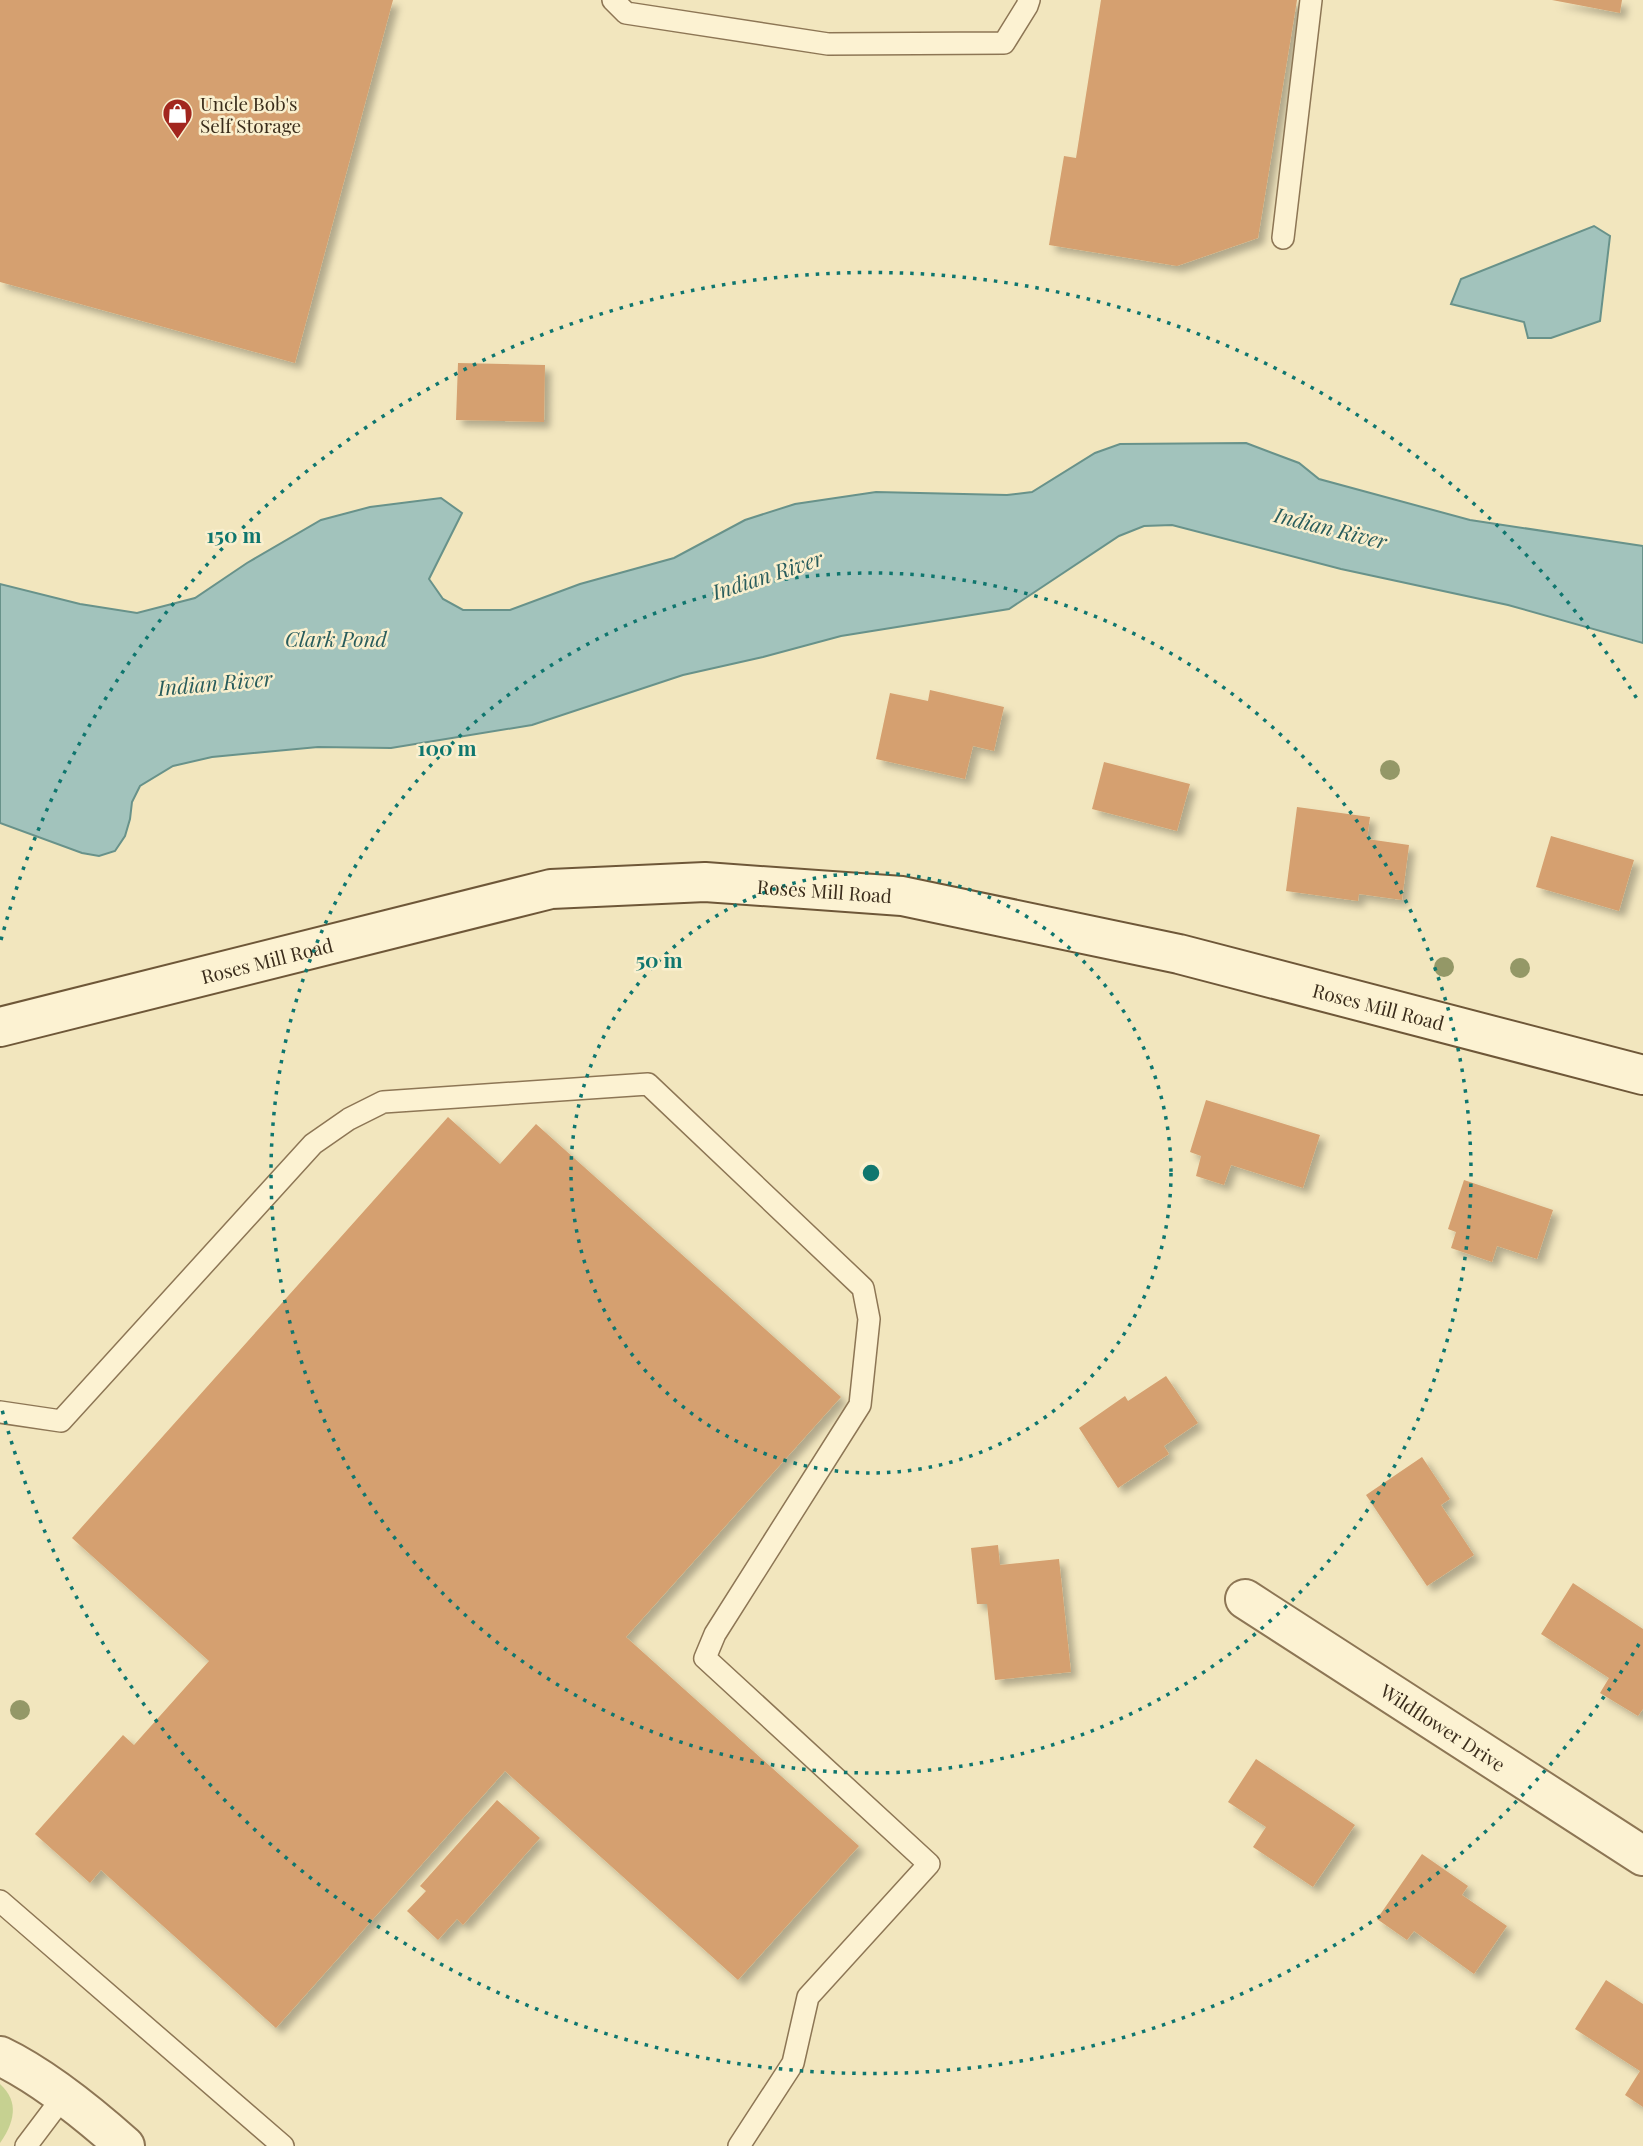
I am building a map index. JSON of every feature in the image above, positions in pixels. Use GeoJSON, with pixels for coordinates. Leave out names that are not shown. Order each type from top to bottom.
{"type":"FeatureCollection","features":[{"type":"Feature","properties":{"kind":"street","name":"Roses Mill Road"},"geometry":{"type":"LineString","coordinates":[[0,1027],[551,889],[705,881],[902,896],[1179,954],[1643,1075]]}},
{"type":"Feature","properties":{"kind":"street","name":"Wildflower Drive"},"geometry":{"type":"LineString","coordinates":[[1244,1599],[1643,1856]]}},
{"type":"Feature","properties":{"kind":"street"},"geometry":{"type":"LineString","coordinates":[[0,2056],[15,2063],[63,2097],[125,2146]]}},
{"type":"Feature","properties":{"kind":"lane"},"geometry":{"type":"LineString","coordinates":[[613,0],[626,13],[841,44],[1004,43],[1029,0]]}},
{"type":"Feature","properties":{"kind":"lane"},"geometry":{"type":"LineString","coordinates":[[1283,238],[1311,0]]}},
{"type":"Feature","properties":{"kind":"lane"},"geometry":{"type":"LineString","coordinates":[[0,1412],[61,1420],[313,1144],[349,1119],[383,1102],[648,1084],[863,1288],[869,1319],[860,1405],[715,1634],[705,1658],[929,1864],[808,1997],[793,2063],[739,2146]]}},
{"type":"Feature","properties":{"kind":"lane"},"geometry":{"type":"LineString","coordinates":[[0,1901],[283,2146]]}},
{"type":"Feature","properties":{"kind":"lane"},"geometry":{"type":"LineString","coordinates":[[26,2146],[63,2097]]}},
{"type":"Feature","properties":{"kind":"green space"},"geometry":{"type":"Polygon","coordinates":[[[0,2084],[10,2098],[13,2113],[9,2128],[0,2143],[0,2084]]]}},
{"type":"Feature","properties":{"kind":"water"},"geometry":{"type":"Polygon","coordinates":[[[1594,226],[1610,236],[1600,321],[1551,338],[1528,338],[1524,322],[1451,304],[1461,279],[1594,226]]]}},
{"type":"Feature","properties":{"kind":"water","name":"Clark Pond"},"geometry":{"type":"Polygon","coordinates":[[[1246,443],[1299,463],[1319,479],[1470,520],[1643,546],[1643,643],[1508,605],[1341,569],[1172,525],[1144,526],[1119,536],[1009,609],[841,636],[683,675],[532,725],[391,748],[318,747],[212,757],[173,766],[140,786],[132,802],[125,836],[115,851],[99,856],[82,853],[0,823],[0,584],[80,604],[137,613],[195,598],[247,563],[321,520],[370,507],[441,498],[462,513],[429,579],[443,599],[463,610],[510,610],[580,584],[674,558],[745,520],[795,504],[876,492],[1007,495],[1032,492],[1095,453],[1120,444],[1246,443]]]}},
{"type":"Feature","properties":{"kind":"building","name":"Uncle Bob's Self Storage"},"geometry":{"type":"Polygon","coordinates":[[[0,0],[393,0],[295,363],[0,282],[0,0]]]}},
{"type":"Feature","properties":{"kind":"building"},"geometry":{"type":"Polygon","coordinates":[[[1101,0],[1297,0],[1258,238],[1177,266],[1049,245],[1064,156],[1076,158],[1101,0]]]}},
{"type":"Feature","properties":{"kind":"building"},"geometry":{"type":"Polygon","coordinates":[[[1552,0],[1622,0],[1620,13],[1552,0]]]}},
{"type":"Feature","properties":{"kind":"building"},"geometry":{"type":"Polygon","coordinates":[[[458,363],[545,365],[544,422],[456,420],[458,363]]]}},
{"type":"Feature","properties":{"kind":"building"},"geometry":{"type":"Polygon","coordinates":[[[930,690],[1004,707],[994,751],[973,746],[965,779],[876,759],[890,693],[928,701],[930,690]]]}},
{"type":"Feature","properties":{"kind":"building"},"geometry":{"type":"Polygon","coordinates":[[[1104,762],[1190,784],[1177,831],[1092,809],[1104,762]]]}},
{"type":"Feature","properties":{"kind":"building"},"geometry":{"type":"Polygon","coordinates":[[[1297,807],[1370,817],[1367,839],[1409,845],[1402,900],[1359,894],[1358,901],[1286,891],[1297,807]]]}},
{"type":"Feature","properties":{"kind":"building"},"geometry":{"type":"Polygon","coordinates":[[[1551,836],[1634,860],[1619,911],[1536,887],[1551,836]]]}},
{"type":"Feature","properties":{"kind":"building"},"geometry":{"type":"Polygon","coordinates":[[[1206,1100],[1320,1135],[1303,1188],[1231,1165],[1224,1185],[1196,1176],[1201,1156],[1190,1152],[1206,1100]]]}},
{"type":"Feature","properties":{"kind":"building"},"geometry":{"type":"Polygon","coordinates":[[[448,1117],[500,1164],[536,1124],[841,1397],[626,1637],[859,1846],[738,1980],[505,1771],[276,2028],[101,1870],[90,1883],[35,1834],[123,1735],[134,1745],[209,1661],[72,1538],[448,1117]]]}},
{"type":"Feature","properties":{"kind":"building"},"geometry":{"type":"Polygon","coordinates":[[[1464,1180],[1553,1210],[1537,1259],[1497,1246],[1492,1262],[1451,1248],[1456,1232],[1448,1229],[1464,1180]]]}},
{"type":"Feature","properties":{"kind":"building"},"geometry":{"type":"Polygon","coordinates":[[[1166,1376],[1198,1423],[1164,1446],[1169,1454],[1118,1488],[1079,1428],[1125,1396],[1128,1401],[1166,1376]]]}},
{"type":"Feature","properties":{"kind":"building"},"geometry":{"type":"Polygon","coordinates":[[[1422,1457],[1450,1499],[1441,1505],[1474,1555],[1427,1586],[1366,1495],[1422,1457]]]}},
{"type":"Feature","properties":{"kind":"building"},"geometry":{"type":"Polygon","coordinates":[[[998,1545],[1000,1565],[1059,1559],[1071,1672],[995,1680],[987,1604],[977,1604],[971,1548],[998,1545]]]}},
{"type":"Feature","properties":{"kind":"building"},"geometry":{"type":"Polygon","coordinates":[[[1573,1583],[1643,1629],[1643,1709],[1638,1716],[1600,1693],[1609,1678],[1541,1634],[1573,1583]]]}},
{"type":"Feature","properties":{"kind":"building"},"geometry":{"type":"Polygon","coordinates":[[[1256,1759],[1355,1825],[1313,1887],[1253,1847],[1266,1827],[1228,1802],[1256,1759]]]}},
{"type":"Feature","properties":{"kind":"building"},"geometry":{"type":"Polygon","coordinates":[[[497,1800],[540,1838],[463,1925],[457,1919],[438,1940],[407,1911],[426,1891],[420,1886],[497,1800]]]}},
{"type":"Feature","properties":{"kind":"building"},"geometry":{"type":"Polygon","coordinates":[[[1422,1854],[1468,1886],[1462,1895],[1507,1926],[1474,1974],[1414,1931],[1407,1940],[1377,1919],[1422,1854]]]}},
{"type":"Feature","properties":{"kind":"building"},"geometry":{"type":"Polygon","coordinates":[[[1606,1980],[1643,2004],[1643,2107],[1625,2095],[1640,2071],[1575,2029],[1606,1980]]]}},
{"type":"Feature","properties":{"kind":"place","name":"Uncle Bob's Self Storage"},"geometry":{"type":"Point","coordinates":[177,141]}},
{"type":"Feature","properties":{"kind":"water label","name":"Indian River"},"geometry":{"type":"Point","coordinates":[1331,527]}},
{"type":"Feature","properties":{"kind":"water label","name":"Indian River"},"geometry":{"type":"Point","coordinates":[767,574]}},
{"type":"Feature","properties":{"kind":"water label","name":"Indian River"},"geometry":{"type":"Point","coordinates":[215,682]}}]}
